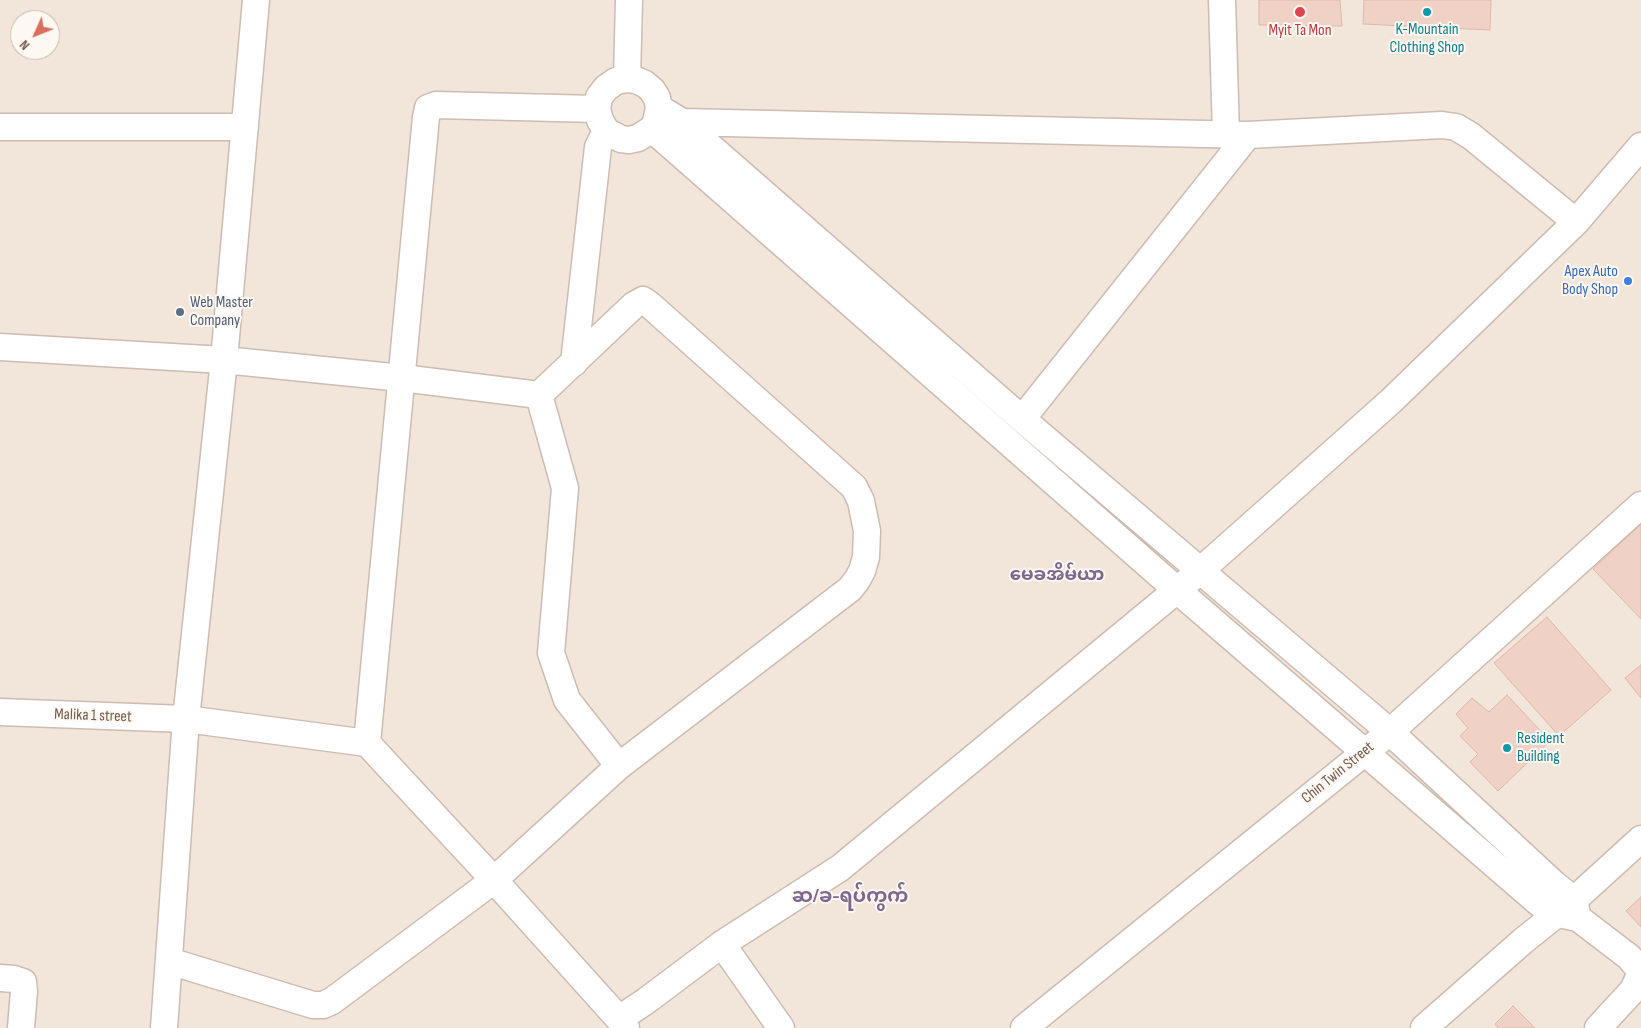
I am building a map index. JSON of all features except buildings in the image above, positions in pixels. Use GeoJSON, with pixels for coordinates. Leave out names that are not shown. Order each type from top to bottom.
{"type":"FeatureCollection","features":[{"type":"Feature","properties":{"kind":"street"},"geometry":{"type":"LineString","coordinates":[[164,1028],[186,719],[224,360],[256,0]]}},
{"type":"Feature","properties":{"kind":"street"},"geometry":{"type":"LineString","coordinates":[[627,78],[629,0]]}},
{"type":"Feature","properties":{"kind":"street"},"geometry":{"type":"LineString","coordinates":[[1022,419],[1237,135],[1222,0]]}},
{"type":"Feature","properties":{"kind":"street"},"geometry":{"type":"LineString","coordinates":[[574,364],[602,120],[600,97],[606,88],[616,81],[627,78],[645,84],[657,98],[655,118],[638,138],[630,140],[613,136],[602,120]]}},
{"type":"Feature","properties":{"kind":"street"},"geometry":{"type":"LineString","coordinates":[[602,120],[436,106],[428,108],[368,743],[494,880],[622,1024],[646,1001],[722,944],[840,868],[1178,590],[1391,400],[1576,222],[1641,146]]}},
{"type":"Feature","properties":{"kind":"street"},"geometry":{"type":"LineString","coordinates":[[655,118],[682,122],[1237,135],[1442,125],[1456,126],[1471,136],[1576,222]]}},
{"type":"Feature","properties":{"kind":"street"},"geometry":{"type":"LineString","coordinates":[[655,118],[1178,590],[1539,903],[1570,911]]}},
{"type":"Feature","properties":{"kind":"street"},"geometry":{"type":"LineString","coordinates":[[682,122],[1022,419],[1390,732],[1554,884],[1570,911],[1629,957],[1641,972],[1634,990],[1598,1028]]}},
{"type":"Feature","properties":{"kind":"street"},"geometry":{"type":"LineString","coordinates":[[0,128],[245,127]]}},
{"type":"Feature","properties":{"kind":"street"},"geometry":{"type":"LineString","coordinates":[[0,347],[224,360],[402,378],[538,395],[574,364],[634,305],[643,300],[854,488],[861,501],[867,531],[866,557],[862,570],[850,589],[619,766],[494,880],[332,1000],[323,1005],[313,1006],[169,961]]}},
{"type":"Feature","properties":{"kind":"street"},"geometry":{"type":"LineString","coordinates":[[538,395],[565,488],[551,653],[567,700],[619,766]]}},
{"type":"Feature","properties":{"kind":"street","name":"Chin Twin Street"},"geometry":{"type":"LineString","coordinates":[[1024,1028],[1390,732],[1641,506]]}},
{"type":"Feature","properties":{"kind":"street","name":"Malika 1 street"},"geometry":{"type":"LineString","coordinates":[[0,712],[186,719],[368,743]]}},
{"type":"Feature","properties":{"kind":"street"},"geometry":{"type":"LineString","coordinates":[[1424,1028],[1523,941],[1570,911],[1641,839]]}},
{"type":"Feature","properties":{"kind":"street"},"geometry":{"type":"LineString","coordinates":[[722,944],[781,1028]]}},
{"type":"Feature","properties":{"kind":"street"},"geometry":{"type":"LineString","coordinates":[[0,978],[23,982],[21,1028]]}},
{"type":"Feature","properties":{"kind":"shaded area"},"geometry":{"type":"Polygon","coordinates":[[[0,0],[1641,0],[1641,1028],[0,1028],[0,0]]]}},
{"type":"Feature","properties":{"kind":"place","name":"Myit Ta Mon"},"geometry":{"type":"Point","coordinates":[1300,12]}},
{"type":"Feature","properties":{"kind":"place","name":"K-Mountain Clothing Shop"},"geometry":{"type":"Point","coordinates":[1427,12]}},
{"type":"Feature","properties":{"kind":"place","name":"Apex Auto Body Shop"},"geometry":{"type":"Point","coordinates":[1628,281]}},
{"type":"Feature","properties":{"kind":"place","name":"Web Master Company"},"geometry":{"type":"Point","coordinates":[180,312]}},
{"type":"Feature","properties":{"kind":"place","name":"Resident Building"},"geometry":{"type":"Point","coordinates":[1507,748]}},
{"type":"Feature","properties":{"kind":"district","name":"မေခအိမ်ယာ"},"geometry":{"type":"Point","coordinates":[1057,575]}},
{"type":"Feature","properties":{"kind":"district","name":"ဆ/ခ-ရပ်ကွက်"},"geometry":{"type":"Point","coordinates":[850,897]}}]}
